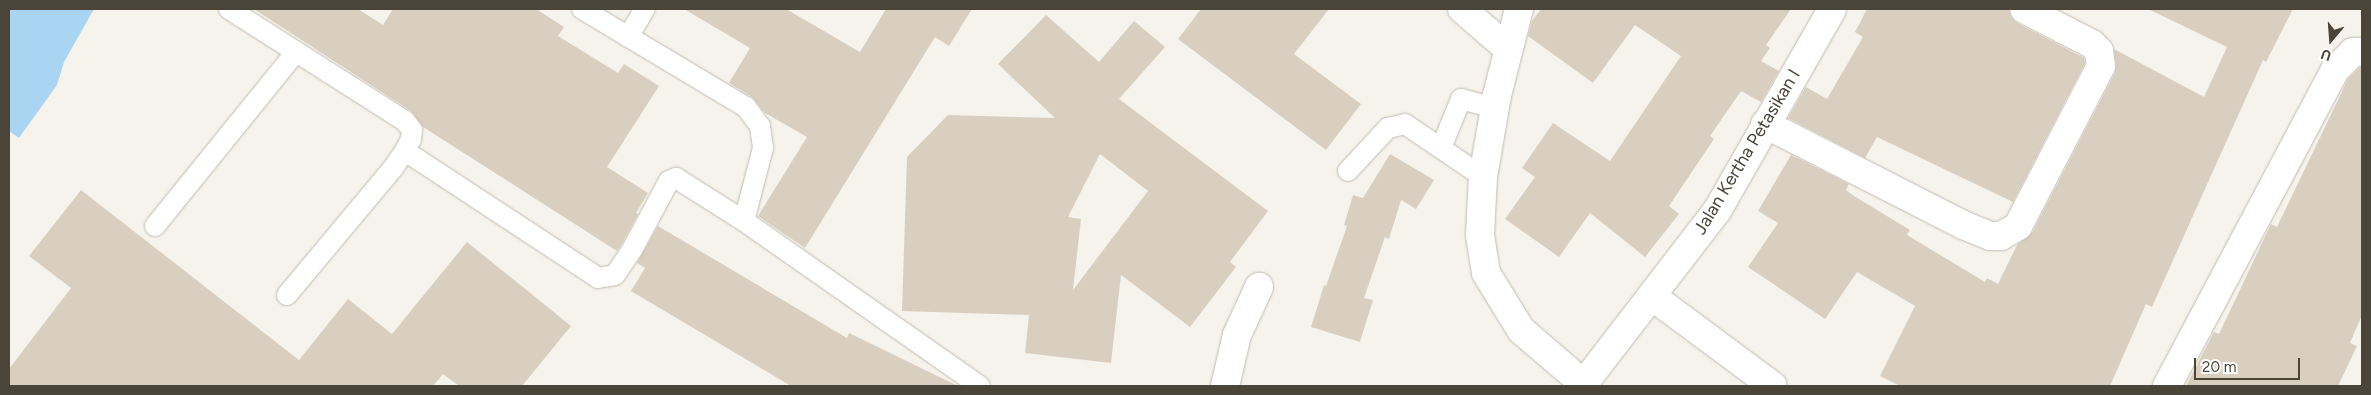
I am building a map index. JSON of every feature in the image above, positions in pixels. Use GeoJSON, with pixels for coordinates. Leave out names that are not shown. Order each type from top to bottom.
{"type":"FeatureCollection","features":[{"type":"Feature","properties":{"kind":"street"},"geometry":{"type":"LineString","coordinates":[[1462,9],[1508,48]]}},
{"type":"Feature","properties":{"kind":"street"},"geometry":{"type":"LineString","coordinates":[[1519,9],[1508,48],[1495,108],[1483,177],[1480,235],[1486,273],[1521,330],[1583,385]]}},
{"type":"Feature","properties":{"kind":"street","name":"Jalan Kertha Petasikan I"},"geometry":{"type":"LineString","coordinates":[[1583,385],[1717,211],[1832,9]]}},
{"type":"Feature","properties":{"kind":"street"},"geometry":{"type":"LineString","coordinates":[[1765,124],[1963,225],[1990,236],[2001,236],[2018,226],[2101,66],[2099,51],[2092,44],[2024,9]]}},
{"type":"Feature","properties":{"kind":"street"},"geometry":{"type":"LineString","coordinates":[[2166,386],[2335,70],[2353,52],[2362,52]]}},
{"type":"Feature","properties":{"kind":"street"},"geometry":{"type":"LineString","coordinates":[[1225,386],[1237,335],[1259,287]]}},
{"type":"Feature","properties":{"kind":"street"},"geometry":{"type":"LineString","coordinates":[[1652,297],[1773,386]]}},
{"type":"Feature","properties":{"kind":"lane"},"geometry":{"type":"LineString","coordinates":[[229,9],[295,53],[405,121],[412,130],[411,139],[405,151],[287,295]]}},
{"type":"Feature","properties":{"kind":"lane"},"geometry":{"type":"LineString","coordinates":[[582,9],[746,107],[760,126],[762,148],[744,221]]}},
{"type":"Feature","properties":{"kind":"lane"},"geometry":{"type":"LineString","coordinates":[[628,36],[645,9]]}},
{"type":"Feature","properties":{"kind":"lane"},"geometry":{"type":"LineString","coordinates":[[155,226],[295,53]]}},
{"type":"Feature","properties":{"kind":"lane"},"geometry":{"type":"LineString","coordinates":[[1441,148],[1461,99],[1495,108]]}},
{"type":"Feature","properties":{"kind":"lane"},"geometry":{"type":"LineString","coordinates":[[1348,171],[1388,128],[1404,124],[1483,177]]}},
{"type":"Feature","properties":{"kind":"lane"},"geometry":{"type":"LineString","coordinates":[[405,151],[598,278],[615,275],[672,178],[676,178],[744,221],[980,386]]}},
{"type":"Feature","properties":{"kind":"water"},"geometry":{"type":"Polygon","coordinates":[[[9,9],[94,9],[64,62],[57,85],[19,138],[9,131],[9,9]]]}},
{"type":"Feature","properties":{"kind":"building"},"geometry":{"type":"Polygon","coordinates":[[[254,9],[358,9],[383,25],[393,9],[536,9],[564,27],[558,36],[618,73],[624,64],[659,86],[607,167],[648,193],[636,213],[638,214],[623,242],[617,251],[423,127],[411,111],[254,9]]]}},
{"type":"Feature","properties":{"kind":"building"},"geometry":{"type":"Polygon","coordinates":[[[684,9],[786,9],[860,52],[886,9],[972,9],[949,46],[935,37],[805,248],[758,216],[807,137],[765,113],[752,97],[729,83],[750,48],[684,9]]]}},
{"type":"Feature","properties":{"kind":"building"},"geometry":{"type":"Polygon","coordinates":[[[1201,9],[1329,9],[1294,54],[1361,104],[1326,150],[1178,39],[1201,9]]]}},
{"type":"Feature","properties":{"kind":"building"},"geometry":{"type":"Polygon","coordinates":[[[1541,9],[1791,9],[1766,45],[1770,48],[1761,61],[1779,71],[1761,102],[1741,91],[1710,136],[1714,139],[1669,206],[1679,214],[1645,257],[1590,213],[1559,257],[1505,219],[1535,177],[1522,168],[1553,123],[1610,161],[1681,56],[1635,25],[1593,83],[1528,36],[1532,21],[1541,9]]]}},
{"type":"Feature","properties":{"kind":"building"},"geometry":{"type":"Polygon","coordinates":[[[1867,9],[2009,9],[2011,17],[2017,23],[2084,58],[2085,63],[2013,202],[1877,137],[1865,158],[1788,118],[1806,87],[1827,99],[1863,37],[1855,32],[1867,9]]]}},
{"type":"Feature","properties":{"kind":"building"},"geometry":{"type":"Polygon","coordinates":[[[2148,9],[2293,9],[2266,62],[2263,60],[2152,307],[2146,304],[2110,386],[1900,386],[1880,376],[1915,306],[1857,272],[1825,319],[1748,267],[1778,223],[1758,211],[1791,155],[1849,184],[1846,190],[1910,230],[1907,235],[1985,282],[1987,278],[1998,284],[2017,245],[2032,233],[2115,73],[2114,49],[2204,97],[2227,47],[2148,9]]]}},
{"type":"Feature","properties":{"kind":"building"},"geometry":{"type":"Polygon","coordinates":[[[1046,15],[1099,62],[1134,21],[1165,47],[1119,99],[1268,211],[1230,262],[1236,267],[1190,327],[1121,275],[1111,363],[1025,353],[1029,315],[902,311],[907,157],[948,115],[1055,118],[998,64],[1046,15]],[[1100,154],[1068,217],[1081,219],[1073,290],[1148,191],[1100,154]]]}},
{"type":"Feature","properties":{"kind":"building"},"geometry":{"type":"Polygon","coordinates":[[[2359,68],[2362,68],[2362,315],[2350,343],[2357,346],[2338,386],[2186,386],[2214,332],[2219,334],[2271,224],[2277,227],[2348,79],[2359,68]]]}},
{"type":"Feature","properties":{"kind":"building"},"geometry":{"type":"Polygon","coordinates":[[[1390,154],[1434,180],[1416,209],[1401,200],[1389,239],[1385,237],[1364,298],[1373,300],[1360,342],[1311,327],[1324,285],[1326,286],[1347,226],[1344,225],[1353,195],[1363,198],[1390,154]]]}},
{"type":"Feature","properties":{"kind":"building"},"geometry":{"type":"Polygon","coordinates":[[[81,190],[299,360],[348,299],[392,334],[467,242],[571,326],[522,386],[459,386],[443,374],[433,386],[9,386],[9,369],[71,288],[29,256],[81,190]]]}},
{"type":"Feature","properties":{"kind":"building"},"geometry":{"type":"Polygon","coordinates":[[[658,226],[847,338],[849,333],[958,386],[791,386],[631,291],[645,268],[637,263],[658,226]]]}}]}
